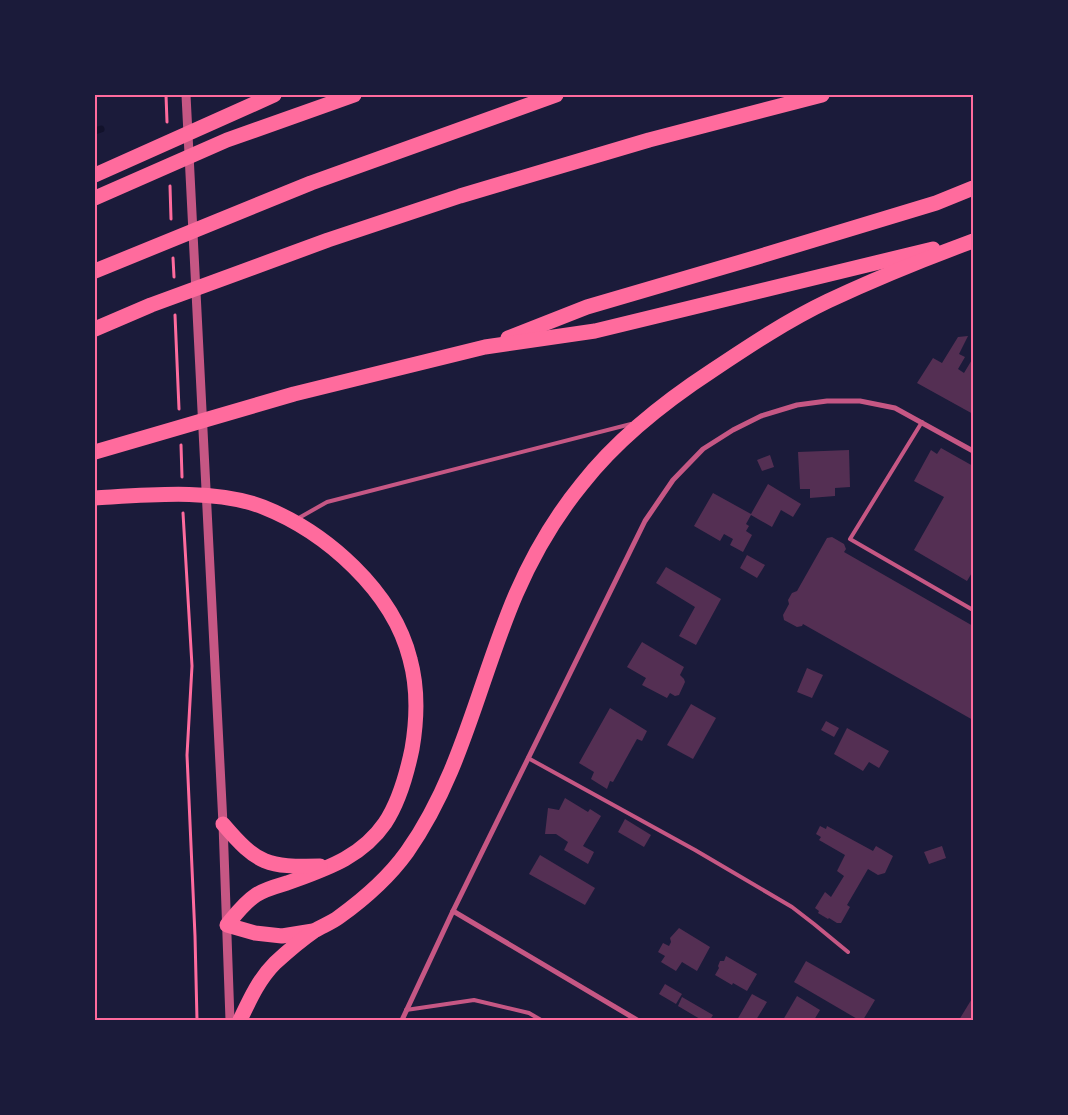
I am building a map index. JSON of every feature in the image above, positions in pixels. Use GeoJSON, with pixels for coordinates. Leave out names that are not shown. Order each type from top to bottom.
{"type":"FeatureCollection","features":[{"type":"Feature","properties":{"kind":"highway"},"geometry":{"type":"LineString","coordinates":[[236,112],[268,95]]}},
{"type":"Feature","properties":{"kind":"highway"},"geometry":{"type":"LineString","coordinates":[[95,174],[274,95]]}},
{"type":"Feature","properties":{"kind":"highway"},"geometry":{"type":"LineString","coordinates":[[95,198],[227,140],[354,95]]}},
{"type":"Feature","properties":{"kind":"highway"},"geometry":{"type":"LineString","coordinates":[[95,271],[311,183],[556,95]]}},
{"type":"Feature","properties":{"kind":"highway"},"geometry":{"type":"LineString","coordinates":[[95,329],[150,306],[318,244],[460,196],[649,140],[822,95]]}},
{"type":"Feature","properties":{"kind":"highway"},"geometry":{"type":"LineString","coordinates":[[485,347],[587,306],[936,203],[973,188]]}},
{"type":"Feature","properties":{"kind":"highway"},"geometry":{"type":"LineString","coordinates":[[95,452],[294,394],[485,347],[595,331],[973,240]]}},
{"type":"Feature","properties":{"kind":"highway"},"geometry":{"type":"LineString","coordinates":[[240,1020],[259,982],[274,964],[315,931],[361,901],[406,853],[440,797],[454,766],[515,595],[536,552],[581,484],[607,455],[642,421],[685,389],[774,330],[826,302],[973,240]]}},
{"type":"Feature","properties":{"kind":"highway"},"geometry":{"type":"LineString","coordinates":[[95,498],[142,495],[196,496],[235,499],[263,507],[293,521],[330,545],[356,569],[381,599],[399,628],[410,659],[416,698],[415,732],[409,765],[386,822],[370,841],[353,855],[334,866],[258,894],[243,905],[227,925],[255,933],[282,936],[315,931]]}},
{"type":"Feature","properties":{"kind":"highway"},"geometry":{"type":"LineString","coordinates":[[223,824],[255,857],[272,864],[334,866]]}},
{"type":"Feature","properties":{"kind":"street"},"geometry":{"type":"LineString","coordinates":[[186,95],[223,824],[230,1020]]}},
{"type":"Feature","properties":{"kind":"street"},"geometry":{"type":"LineString","coordinates":[[402,1020],[453,911],[646,521],[673,480],[704,449],[732,430],[761,416],[797,405],[827,401],[860,400],[895,408],[973,451]]}},
{"type":"Feature","properties":{"kind":"street"},"geometry":{"type":"LineString","coordinates":[[453,911],[637,1020]]}},
{"type":"Feature","properties":{"kind":"lane"},"geometry":{"type":"LineString","coordinates":[[293,521],[327,502],[642,421]]}},
{"type":"Feature","properties":{"kind":"lane"},"geometry":{"type":"LineString","coordinates":[[922,422],[850,539],[973,610]]}},
{"type":"Feature","properties":{"kind":"lane"},"geometry":{"type":"LineString","coordinates":[[528,758],[792,907],[848,952]]}},
{"type":"Feature","properties":{"kind":"lane"},"geometry":{"type":"LineString","coordinates":[[406,1010],[474,1000],[529,1013],[541,1020]]}},
{"type":"Feature","properties":{"kind":"path"},"geometry":{"type":"LineString","coordinates":[[166,95],[167,125]]}},
{"type":"Feature","properties":{"kind":"path"},"geometry":{"type":"LineString","coordinates":[[170,184],[171,224]]}},
{"type":"Feature","properties":{"kind":"path"},"geometry":{"type":"LineString","coordinates":[[173,254],[174,284]]}},
{"type":"Feature","properties":{"kind":"path"},"geometry":{"type":"LineString","coordinates":[[175,314],[179,413]]}},
{"type":"Feature","properties":{"kind":"path"},"geometry":{"type":"LineString","coordinates":[[180,443],[182,483]]}},
{"type":"Feature","properties":{"kind":"path"},"geometry":{"type":"LineString","coordinates":[[184,513],[192,666],[187,755],[198,1020]]}},
{"type":"Feature","properties":{"kind":"building"},"geometry":{"type":"Polygon","coordinates":[[[968,336],[959,354],[965,357],[958,369],[964,373],[973,358],[973,414],[917,383],[933,358],[942,363],[958,337],[968,336]]]}},
{"type":"Feature","properties":{"kind":"building"},"geometry":{"type":"Polygon","coordinates":[[[941,448],[973,466],[973,571],[967,581],[914,550],[944,497],[914,481],[931,450],[937,454],[941,448]]]}},
{"type":"Feature","properties":{"kind":"building"},"geometry":{"type":"Polygon","coordinates":[[[849,450],[850,487],[835,488],[835,496],[810,498],[810,489],[800,489],[798,452],[849,450]]]}},
{"type":"Feature","properties":{"kind":"building"},"geometry":{"type":"Polygon","coordinates":[[[770,455],[774,467],[762,471],[757,460],[770,455]]]}},
{"type":"Feature","properties":{"kind":"building"},"geometry":{"type":"Polygon","coordinates":[[[768,484],[801,504],[793,517],[781,510],[772,527],[751,515],[746,524],[749,526],[746,531],[752,535],[743,552],[730,545],[733,539],[724,534],[720,541],[694,526],[713,493],[751,514],[768,484]]]}},
{"type":"Feature","properties":{"kind":"building"},"geometry":{"type":"Polygon","coordinates":[[[832,537],[844,544],[846,549],[844,552],[973,626],[973,720],[803,624],[797,627],[784,620],[783,615],[792,593],[797,591],[827,538],[832,537]]]}},
{"type":"Feature","properties":{"kind":"building"},"geometry":{"type":"Polygon","coordinates":[[[747,555],[765,565],[757,578],[740,568],[747,555]]]}},
{"type":"Feature","properties":{"kind":"building"},"geometry":{"type":"Polygon","coordinates":[[[666,567],[721,599],[696,645],[679,636],[695,607],[656,583],[666,567]]]}},
{"type":"Feature","properties":{"kind":"building"},"geometry":{"type":"Polygon","coordinates":[[[642,642],[684,667],[680,675],[685,682],[679,695],[675,696],[670,693],[667,698],[642,685],[646,678],[627,667],[642,642]]]}},
{"type":"Feature","properties":{"kind":"building"},"geometry":{"type":"Polygon","coordinates":[[[807,668],[823,675],[812,698],[797,692],[807,668]]]}},
{"type":"Feature","properties":{"kind":"building"},"geometry":{"type":"Polygon","coordinates":[[[691,704],[716,718],[693,759],[667,745],[691,704]]]}},
{"type":"Feature","properties":{"kind":"building"},"geometry":{"type":"Polygon","coordinates":[[[610,708],[647,731],[642,741],[637,739],[613,782],[610,781],[607,789],[591,779],[594,772],[579,763],[610,708]]]}},
{"type":"Feature","properties":{"kind":"building"},"geometry":{"type":"Polygon","coordinates":[[[826,721],[839,728],[834,737],[821,730],[826,721]]]}},
{"type":"Feature","properties":{"kind":"building"},"geometry":{"type":"Polygon","coordinates":[[[847,728],[889,751],[879,768],[869,762],[863,771],[834,754],[847,728]]]}},
{"type":"Feature","properties":{"kind":"building"},"geometry":{"type":"Polygon","coordinates":[[[565,798],[588,812],[590,809],[601,816],[583,846],[594,852],[588,864],[564,850],[568,842],[556,834],[545,834],[548,808],[559,810],[565,798]]]}},
{"type":"Feature","properties":{"kind":"building"},"geometry":{"type":"Polygon","coordinates":[[[625,819],[651,835],[644,847],[618,832],[625,819]]]}},
{"type":"Feature","properties":{"kind":"building"},"geometry":{"type":"Polygon","coordinates":[[[820,826],[826,829],[827,826],[873,851],[876,846],[893,856],[885,873],[878,875],[868,869],[847,905],[850,907],[841,923],[828,919],[818,913],[819,911],[815,908],[825,892],[831,897],[844,876],[837,871],[845,855],[819,840],[821,837],[816,834],[820,826]]]}},
{"type":"Feature","properties":{"kind":"building"},"geometry":{"type":"Polygon","coordinates":[[[942,846],[946,858],[929,864],[924,852],[942,846]]]}},
{"type":"Feature","properties":{"kind":"building"},"geometry":{"type":"Polygon","coordinates":[[[540,855],[595,888],[585,905],[529,874],[540,855]]]}},
{"type":"Feature","properties":{"kind":"building"},"geometry":{"type":"Polygon","coordinates":[[[679,928],[710,947],[697,971],[682,962],[676,971],[661,962],[665,956],[658,952],[663,943],[669,946],[670,938],[679,928]]]}},
{"type":"Feature","properties":{"kind":"building"},"geometry":{"type":"Polygon","coordinates":[[[726,956],[757,974],[747,991],[715,975],[720,961],[724,961],[726,956]]]}},
{"type":"Feature","properties":{"kind":"building"},"geometry":{"type":"Polygon","coordinates":[[[806,961],[875,1000],[863,1020],[859,1020],[794,982],[806,961]]]}},
{"type":"Feature","properties":{"kind":"building"},"geometry":{"type":"Polygon","coordinates":[[[665,984],[682,994],[676,1004],[659,994],[665,984]]]}},
{"type":"Feature","properties":{"kind":"building"},"geometry":{"type":"Polygon","coordinates":[[[752,994],[767,1002],[756,1020],[737,1020],[752,994]]]}},
{"type":"Feature","properties":{"kind":"building"},"geometry":{"type":"Polygon","coordinates":[[[797,996],[820,1010],[814,1020],[783,1020],[797,996]]]}},
{"type":"Feature","properties":{"kind":"building"},"geometry":{"type":"Polygon","coordinates":[[[682,997],[713,1015],[710,1020],[699,1020],[678,1006],[682,997]]]}},
{"type":"Feature","properties":{"kind":"building"},"geometry":{"type":"Polygon","coordinates":[[[973,997],[973,1020],[959,1020],[973,997]]]}},
{"type":"Feature","properties":{"kind":"waterway"},"geometry":{"type":"LineString","coordinates":[[95,131],[101,129]]}}]}
